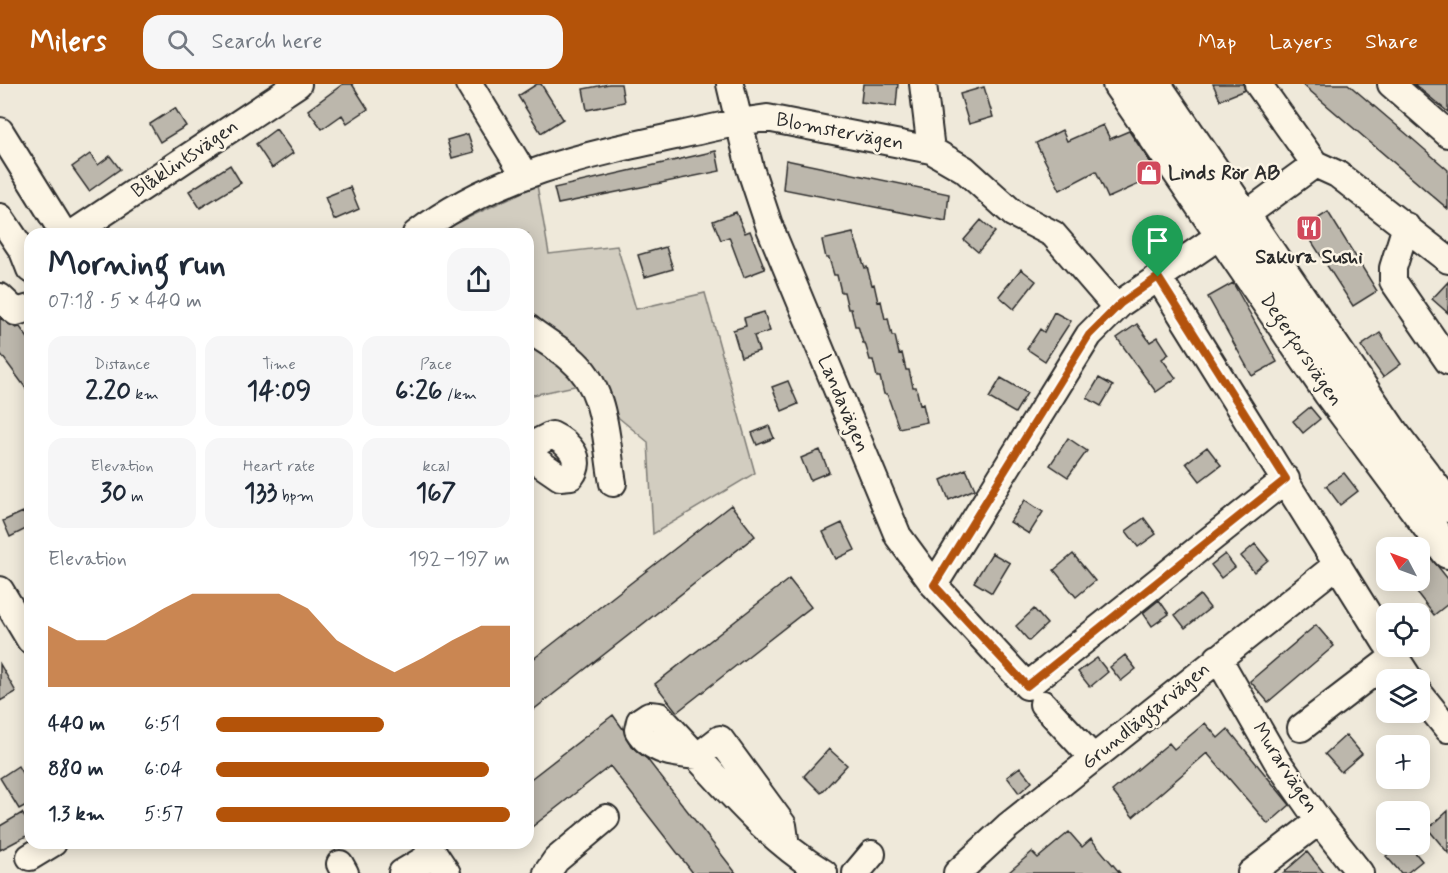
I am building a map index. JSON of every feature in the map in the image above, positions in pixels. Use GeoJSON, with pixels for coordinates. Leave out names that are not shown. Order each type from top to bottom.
{"type":"FeatureCollection","features":[{"type":"Feature","properties":{"kind":"main road","name":"Degerforsvägen"},"geometry":{"type":"LineString","coordinates":[[1119,84],[1233,225],[1448,506]]}},
{"type":"Feature","properties":{"kind":"main road","name":"Degerforsvägen"},"geometry":{"type":"LineString","coordinates":[[1154,84],[1336,402],[1448,552]]}},
{"type":"Feature","properties":{"kind":"street","name":"Blåklintsvägen"},"geometry":{"type":"LineString","coordinates":[[81,228],[298,84]]}},
{"type":"Feature","properties":{"kind":"street"},"geometry":{"type":"LineString","coordinates":[[469,84],[524,174]]}},
{"type":"Feature","properties":{"kind":"street","name":"Landavägen"},"geometry":{"type":"LineString","coordinates":[[730,84],[750,168],[770,228],[898,536],[934,585],[1093,758]]}},
{"type":"Feature","properties":{"kind":"street"},"geometry":{"type":"LineString","coordinates":[[923,84],[931,150]]}},
{"type":"Feature","properties":{"kind":"street"},"geometry":{"type":"LineString","coordinates":[[1258,84],[1315,164],[1336,174],[1448,260]]}},
{"type":"Feature","properties":{"kind":"street"},"geometry":{"type":"LineString","coordinates":[[1390,84],[1448,134]]}},
{"type":"Feature","properties":{"kind":"street","name":"Blomstervägen"},"geometry":{"type":"LineString","coordinates":[[425,228],[454,208],[524,174],[739,122],[766,118],[931,150],[964,169],[1014,214],[1053,234],[1116,307]]}},
{"type":"Feature","properties":{"kind":"street"},"geometry":{"type":"LineString","coordinates":[[0,131],[60,228]]}},
{"type":"Feature","properties":{"kind":"street"},"geometry":{"type":"LineString","coordinates":[[934,585],[1089,335],[1116,307],[1315,164]]}},
{"type":"Feature","properties":{"kind":"street"},"geometry":{"type":"LineString","coordinates":[[0,217],[24,254]]}},
{"type":"Feature","properties":{"kind":"street"},"geometry":{"type":"LineString","coordinates":[[1406,226],[1394,268],[1394,281],[1448,361]]}},
{"type":"Feature","properties":{"kind":"street"},"geometry":{"type":"LineString","coordinates":[[0,248],[24,270]]}},
{"type":"Feature","properties":{"kind":"street"},"geometry":{"type":"LineString","coordinates":[[1158,277],[1376,626]]}},
{"type":"Feature","properties":{"kind":"street"},"geometry":{"type":"LineString","coordinates":[[0,297],[16,312],[24,310]]}},
{"type":"Feature","properties":{"kind":"street"},"geometry":{"type":"LineString","coordinates":[[534,332],[571,359],[594,387],[603,416],[612,483]]}},
{"type":"Feature","properties":{"kind":"street"},"geometry":{"type":"LineString","coordinates":[[534,444],[552,435],[564,440],[577,458],[578,468],[572,476],[560,477],[534,459]]}},
{"type":"Feature","properties":{"kind":"street"},"geometry":{"type":"LineString","coordinates":[[1035,695],[1286,479]]}},
{"type":"Feature","properties":{"kind":"street","name":"Grundläggarvägen"},"geometry":{"type":"LineString","coordinates":[[957,873],[1008,826],[1338,564]]}},
{"type":"Feature","properties":{"kind":"street"},"geometry":{"type":"LineString","coordinates":[[0,590],[24,630]]}},
{"type":"Feature","properties":{"kind":"street"},"geometry":{"type":"LineString","coordinates":[[1301,728],[1381,657]]}},
{"type":"Feature","properties":{"kind":"street","name":"Murarvägen"},"geometry":{"type":"LineString","coordinates":[[1218,658],[1277,761],[1318,821],[1360,873]]}},
{"type":"Feature","properties":{"kind":"street"},"geometry":{"type":"LineString","coordinates":[[1430,707],[1448,729]]}},
{"type":"Feature","properties":{"kind":"street"},"geometry":{"type":"LineString","coordinates":[[698,756],[786,846],[824,873]]}},
{"type":"Feature","properties":{"kind":"street"},"geometry":{"type":"LineString","coordinates":[[547,873],[556,860],[606,818]]}},
{"type":"Feature","properties":{"kind":"street"},"geometry":{"type":"LineString","coordinates":[[1251,873],[1318,821]]}},
{"type":"Feature","properties":{"kind":"street"},"geometry":{"type":"LineString","coordinates":[[30,857],[43,849]]}},
{"type":"Feature","properties":{"kind":"street"},"geometry":{"type":"LineString","coordinates":[[856,873],[872,854]]}},
{"type":"Feature","properties":{"kind":"street"},"geometry":{"type":"LineString","coordinates":[[402,873],[436,857]]}},
{"type":"Feature","properties":{"kind":"shaded area"},"geometry":{"type":"Polygon","coordinates":[[[537,185],[549,254],[617,246],[636,309],[705,293],[755,473],[653,534],[648,442],[579,385],[534,395],[534,228],[449,228],[537,185]]]}},
{"type":"Feature","properties":{"kind":"building"},"geometry":{"type":"Polygon","coordinates":[[[343,84],[352,84],[368,109],[347,123],[342,115],[322,129],[308,110],[343,84]]]}},
{"type":"Feature","properties":{"kind":"building"},"geometry":{"type":"Polygon","coordinates":[[[537,84],[541,84],[563,119],[541,133],[518,96],[537,84]]]}},
{"type":"Feature","properties":{"kind":"building"},"geometry":{"type":"Polygon","coordinates":[[[621,84],[624,102],[587,110],[583,89],[621,84]]]}},
{"type":"Feature","properties":{"kind":"building"},"geometry":{"type":"Polygon","coordinates":[[[863,84],[898,84],[896,106],[861,102],[863,84]]]}},
{"type":"Feature","properties":{"kind":"building"},"geometry":{"type":"Polygon","coordinates":[[[1213,84],[1243,84],[1245,90],[1220,100],[1213,84]]]}},
{"type":"Feature","properties":{"kind":"building"},"geometry":{"type":"Polygon","coordinates":[[[1302,84],[1348,84],[1416,142],[1448,170],[1448,209],[1302,84]]]}},
{"type":"Feature","properties":{"kind":"building"},"geometry":{"type":"Polygon","coordinates":[[[1414,84],[1448,84],[1448,112],[1414,84]]]}},
{"type":"Feature","properties":{"kind":"building"},"geometry":{"type":"Polygon","coordinates":[[[984,87],[993,117],[969,124],[960,94],[984,87]]]}},
{"type":"Feature","properties":{"kind":"building"},"geometry":{"type":"Polygon","coordinates":[[[175,108],[186,126],[160,142],[150,124],[175,108]]]}},
{"type":"Feature","properties":{"kind":"building"},"geometry":{"type":"Polygon","coordinates":[[[1103,125],[1110,139],[1129,131],[1159,175],[1108,198],[1096,171],[1060,190],[1036,143],[1062,130],[1067,141],[1103,125]]]}},
{"type":"Feature","properties":{"kind":"building"},"geometry":{"type":"Polygon","coordinates":[[[276,129],[293,153],[272,168],[256,144],[276,129]]]}},
{"type":"Feature","properties":{"kind":"building"},"geometry":{"type":"Polygon","coordinates":[[[468,134],[474,152],[452,158],[447,140],[468,134]]]}},
{"type":"Feature","properties":{"kind":"building"},"geometry":{"type":"Polygon","coordinates":[[[716,151],[720,171],[558,204],[554,188],[716,151]]]}},
{"type":"Feature","properties":{"kind":"building"},"geometry":{"type":"Polygon","coordinates":[[[90,154],[98,165],[110,156],[120,169],[89,191],[72,167],[90,154]]]}},
{"type":"Feature","properties":{"kind":"building"},"geometry":{"type":"Polygon","coordinates":[[[786,160],[949,194],[946,221],[783,189],[786,160]]]}},
{"type":"Feature","properties":{"kind":"building"},"geometry":{"type":"Polygon","coordinates":[[[230,165],[241,183],[200,208],[189,191],[230,165]]]}},
{"type":"Feature","properties":{"kind":"building"},"geometry":{"type":"Polygon","coordinates":[[[350,187],[359,209],[334,220],[325,197],[350,187]]]}},
{"type":"Feature","properties":{"kind":"building"},"geometry":{"type":"Polygon","coordinates":[[[736,212],[745,233],[750,231],[765,269],[744,277],[729,237],[721,240],[713,221],[736,212]]]}},
{"type":"Feature","properties":{"kind":"building"},"geometry":{"type":"Polygon","coordinates":[[[1328,212],[1377,291],[1353,306],[1303,228],[1328,212]]]}},
{"type":"Feature","properties":{"kind":"building"},"geometry":{"type":"Polygon","coordinates":[[[981,220],[995,232],[978,252],[964,240],[981,220]]]}},
{"type":"Feature","properties":{"kind":"building"},"geometry":{"type":"Polygon","coordinates":[[[853,233],[872,285],[874,284],[878,302],[881,301],[885,319],[888,318],[892,336],[895,336],[899,354],[902,353],[913,387],[916,387],[920,405],[923,404],[927,422],[899,428],[887,394],[884,394],[880,377],[877,377],[873,360],[870,360],[858,326],[855,326],[851,309],[848,309],[844,292],[841,292],[837,275],[834,275],[829,258],[826,258],[822,240],[853,233]]]}},
{"type":"Feature","properties":{"kind":"building"},"geometry":{"type":"Polygon","coordinates":[[[666,247],[673,269],[645,277],[638,255],[666,247]]]}},
{"type":"Feature","properties":{"kind":"building"},"geometry":{"type":"Polygon","coordinates":[[[1021,269],[1036,281],[1014,309],[999,296],[1021,269]]]}},
{"type":"Feature","properties":{"kind":"building"},"geometry":{"type":"Polygon","coordinates":[[[1448,282],[1448,313],[1432,299],[1448,282]]]}},
{"type":"Feature","properties":{"kind":"building"},"geometry":{"type":"Polygon","coordinates":[[[1233,283],[1277,362],[1252,376],[1208,297],[1233,283]]]}},
{"type":"Feature","properties":{"kind":"building"},"geometry":{"type":"Polygon","coordinates":[[[764,312],[770,331],[754,336],[759,351],[741,357],[733,330],[746,326],[744,318],[764,312]]]}},
{"type":"Feature","properties":{"kind":"building"},"geometry":{"type":"Polygon","coordinates":[[[1054,312],[1071,321],[1045,361],[1027,349],[1040,329],[1044,332],[1054,312]]]}},
{"type":"Feature","properties":{"kind":"building"},"geometry":{"type":"Polygon","coordinates":[[[0,318],[16,328],[20,327],[24,333],[24,386],[0,353],[0,318]]]}},
{"type":"Feature","properties":{"kind":"building"},"geometry":{"type":"Polygon","coordinates":[[[1137,324],[1150,342],[1158,337],[1169,354],[1162,359],[1176,378],[1156,392],[1117,338],[1137,324]]]}},
{"type":"Feature","properties":{"kind":"building"},"geometry":{"type":"Polygon","coordinates":[[[1380,333],[1401,364],[1383,377],[1361,346],[1380,333]]]}},
{"type":"Feature","properties":{"kind":"building"},"geometry":{"type":"Polygon","coordinates":[[[1001,378],[1027,393],[1015,413],[989,398],[1001,378]]]}},
{"type":"Feature","properties":{"kind":"building"},"geometry":{"type":"Polygon","coordinates":[[[1099,378],[1113,386],[1101,406],[1087,398],[1099,378]]]}},
{"type":"Feature","properties":{"kind":"building"},"geometry":{"type":"Polygon","coordinates":[[[788,381],[798,404],[782,411],[772,387],[788,381]]]}},
{"type":"Feature","properties":{"kind":"building"},"geometry":{"type":"Polygon","coordinates":[[[1310,407],[1320,419],[1303,433],[1293,421],[1310,407]]]}},
{"type":"Feature","properties":{"kind":"building"},"geometry":{"type":"Polygon","coordinates":[[[769,426],[774,438],[757,445],[752,433],[769,426]]]}},
{"type":"Feature","properties":{"kind":"building"},"geometry":{"type":"Polygon","coordinates":[[[1068,438],[1087,451],[1068,477],[1050,465],[1068,438]]]}},
{"type":"Feature","properties":{"kind":"building"},"geometry":{"type":"Polygon","coordinates":[[[1207,447],[1221,465],[1200,481],[1186,463],[1207,447]]]}},
{"type":"Feature","properties":{"kind":"building"},"geometry":{"type":"Polygon","coordinates":[[[820,450],[829,472],[810,480],[801,458],[820,450]]]}},
{"type":"Feature","properties":{"kind":"building"},"geometry":{"type":"Polygon","coordinates":[[[966,469],[975,489],[949,500],[941,480],[966,469]]]}},
{"type":"Feature","properties":{"kind":"building"},"geometry":{"type":"Polygon","coordinates":[[[1344,473],[1358,491],[1340,505],[1326,486],[1344,473]]]}},
{"type":"Feature","properties":{"kind":"building"},"geometry":{"type":"Polygon","coordinates":[[[1025,500],[1043,512],[1029,534],[1010,522],[1025,500]]]}},
{"type":"Feature","properties":{"kind":"building"},"geometry":{"type":"Polygon","coordinates":[[[731,505],[755,536],[534,709],[534,658],[731,505]]]}},
{"type":"Feature","properties":{"kind":"building"},"geometry":{"type":"Polygon","coordinates":[[[23,512],[24,530],[10,537],[3,521],[23,512]]]}},
{"type":"Feature","properties":{"kind":"building"},"geometry":{"type":"Polygon","coordinates":[[[1144,518],[1156,534],[1138,547],[1126,531],[1144,518]]]}},
{"type":"Feature","properties":{"kind":"building"},"geometry":{"type":"Polygon","coordinates":[[[842,523],[855,550],[836,559],[823,532],[842,523]]]}},
{"type":"Feature","properties":{"kind":"building"},"geometry":{"type":"Polygon","coordinates":[[[1255,544],[1268,560],[1254,572],[1241,556],[1255,544]]]}},
{"type":"Feature","properties":{"kind":"building"},"geometry":{"type":"Polygon","coordinates":[[[992,553],[1010,563],[992,593],[974,582],[992,553]]]}},
{"type":"Feature","properties":{"kind":"building"},"geometry":{"type":"Polygon","coordinates":[[[1073,554],[1095,581],[1076,597],[1054,570],[1073,554]]]}},
{"type":"Feature","properties":{"kind":"building"},"geometry":{"type":"Polygon","coordinates":[[[1225,554],[1235,567],[1221,578],[1211,565],[1225,554]]]}},
{"type":"Feature","properties":{"kind":"building"},"geometry":{"type":"Polygon","coordinates":[[[1430,557],[1448,579],[1448,604],[1434,615],[1430,610],[1430,603],[1425,603],[1415,591],[1430,591],[1430,557]]]}},
{"type":"Feature","properties":{"kind":"building"},"geometry":{"type":"Polygon","coordinates":[[[789,579],[811,607],[677,712],[655,684],[789,579]]]}},
{"type":"Feature","properties":{"kind":"building"},"geometry":{"type":"Polygon","coordinates":[[[1200,595],[1210,608],[1185,628],[1175,615],[1200,595]]]}},
{"type":"Feature","properties":{"kind":"building"},"geometry":{"type":"Polygon","coordinates":[[[1159,600],[1169,614],[1152,626],[1143,613],[1159,600]]]}},
{"type":"Feature","properties":{"kind":"building"},"geometry":{"type":"Polygon","coordinates":[[[1034,609],[1047,624],[1029,641],[1016,626],[1034,609]]]}},
{"type":"Feature","properties":{"kind":"building"},"geometry":{"type":"Polygon","coordinates":[[[1316,625],[1334,646],[1268,702],[1250,681],[1316,625]]]}},
{"type":"Feature","properties":{"kind":"building"},"geometry":{"type":"Polygon","coordinates":[[[1125,655],[1136,669],[1121,681],[1110,667],[1125,655]]]}},
{"type":"Feature","properties":{"kind":"building"},"geometry":{"type":"Polygon","coordinates":[[[1097,658],[1108,672],[1090,687],[1078,672],[1097,658]]]}},
{"type":"Feature","properties":{"kind":"building"},"geometry":{"type":"Polygon","coordinates":[[[0,664],[16,692],[0,701],[0,664]]]}},
{"type":"Feature","properties":{"kind":"building"},"geometry":{"type":"Polygon","coordinates":[[[613,715],[631,746],[647,759],[736,873],[693,873],[610,766],[534,825],[534,776],[613,715]]]}},
{"type":"Feature","properties":{"kind":"building"},"geometry":{"type":"Polygon","coordinates":[[[1205,723],[1218,738],[1228,729],[1290,805],[1268,824],[1207,753],[1133,817],[1112,791],[1169,743],[1174,749],[1205,723]]]}},
{"type":"Feature","properties":{"kind":"building"},"geometry":{"type":"Polygon","coordinates":[[[1346,735],[1362,754],[1341,772],[1325,754],[1346,735]]]}},
{"type":"Feature","properties":{"kind":"building"},"geometry":{"type":"Polygon","coordinates":[[[829,749],[847,765],[821,793],[804,776],[829,749]]]}},
{"type":"Feature","properties":{"kind":"building"},"geometry":{"type":"Polygon","coordinates":[[[18,766],[24,776],[24,806],[19,809],[0,778],[18,766]]]}},
{"type":"Feature","properties":{"kind":"building"},"geometry":{"type":"Polygon","coordinates":[[[1020,767],[1032,782],[1019,793],[1007,777],[1020,767]]]}},
{"type":"Feature","properties":{"kind":"building"},"geometry":{"type":"Polygon","coordinates":[[[1448,811],[1448,853],[1430,831],[1430,827],[1448,811]]]}},
{"type":"Feature","properties":{"kind":"building"},"geometry":{"type":"Polygon","coordinates":[[[22,813],[24,837],[0,850],[0,826],[22,813]]]}},
{"type":"Feature","properties":{"kind":"building"},"geometry":{"type":"Polygon","coordinates":[[[1069,832],[1082,847],[1091,839],[1120,873],[1008,873],[1032,852],[1038,858],[1069,832]]]}},
{"type":"Feature","properties":{"kind":"building"},"geometry":{"type":"Polygon","coordinates":[[[1307,852],[1324,873],[1283,873],[1307,852]]]}},
{"type":"Feature","properties":{"kind":"building"},"geometry":{"type":"Polygon","coordinates":[[[1417,855],[1422,861],[1407,873],[1401,873],[1386,856],[1417,855]]]}},
{"type":"Feature","properties":{"kind":"place","name":"Linds Rör AB"},"geometry":{"type":"Point","coordinates":[1149,173]}},
{"type":"Feature","properties":{"kind":"place","name":"Sakura Sushi"},"geometry":{"type":"Point","coordinates":[1309,228]}},
{"type":"Feature","properties":{"kind":"route"},"geometry":{"type":"LineString","coordinates":[[1158,277],[1286,479],[1027,686],[934,585],[1089,335],[1121,303],[1158,277]]}}]}
